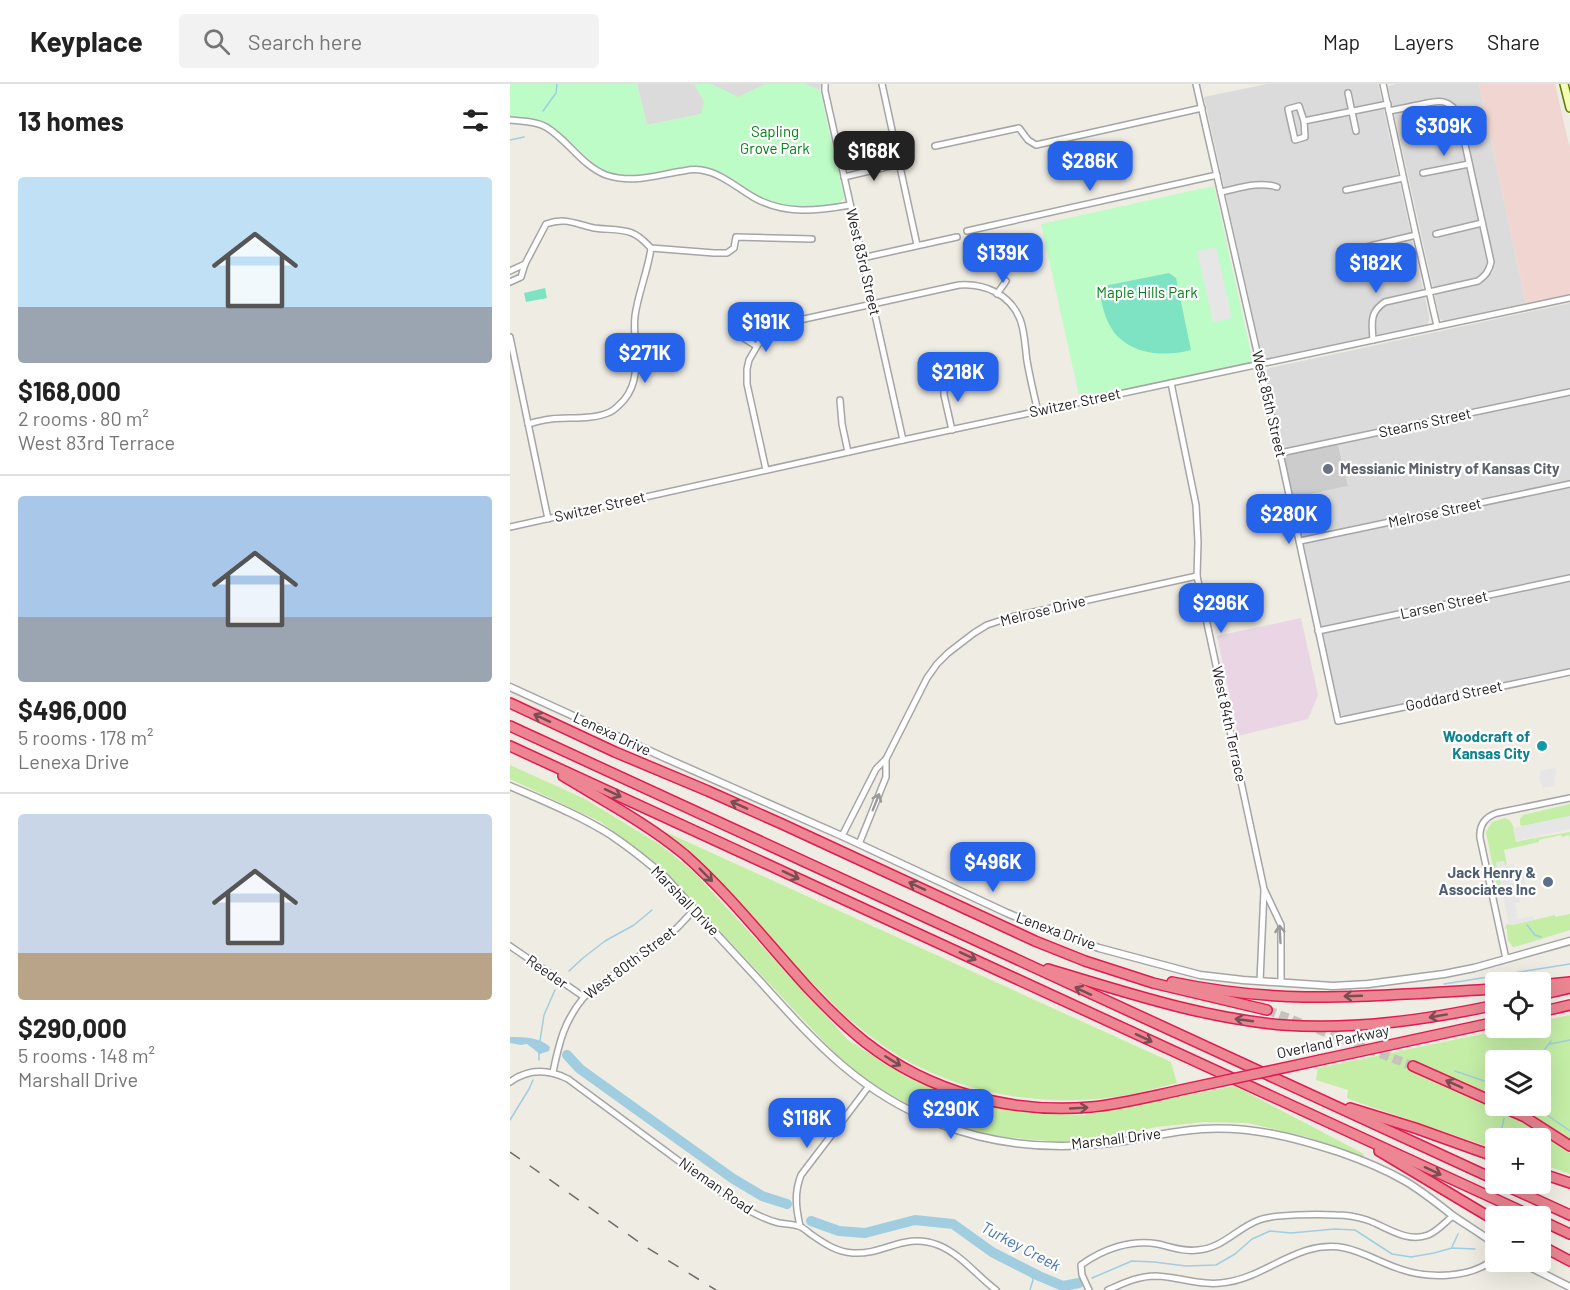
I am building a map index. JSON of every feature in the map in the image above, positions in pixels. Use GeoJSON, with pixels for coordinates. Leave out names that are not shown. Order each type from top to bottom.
{"type":"FeatureCollection","features":[{"type":"Feature","properties":{"kind":"highway"},"geometry":{"type":"LineString","coordinates":[[510,703],[615,752],[729,800],[1035,941],[1085,961],[1153,983],[1267,1010]]}},
{"type":"Feature","properties":{"kind":"highway"},"geometry":{"type":"LineString","coordinates":[[510,726],[1485,1175]]}},
{"type":"Feature","properties":{"kind":"highway"},"geometry":{"type":"LineString","coordinates":[[510,746],[1511,1206]]}},
{"type":"Feature","properties":{"kind":"highway","name":"Overland Parkway"},"geometry":{"type":"LineString","coordinates":[[522,751],[629,815],[684,855],[720,890],[809,989],[846,1026],[883,1055],[919,1076],[977,1098],[1035,1108],[1092,1107],[1485,1024]]}},
{"type":"Feature","properties":{"kind":"highway"},"geometry":{"type":"LineString","coordinates":[[1012,958],[1143,998],[1243,1020],[1339,1026],[1430,1018],[1485,1007]]}},
{"type":"Feature","properties":{"kind":"highway"},"geometry":{"type":"LineString","coordinates":[[1085,961],[1189,985],[1268,995],[1324,997],[1485,990]]}},
{"type":"Feature","properties":{"kind":"highway"},"geometry":{"type":"LineString","coordinates":[[1551,984],[1570,982]]}},
{"type":"Feature","properties":{"kind":"highway"},"geometry":{"type":"LineString","coordinates":[[1551,992],[1570,988]]}},
{"type":"Feature","properties":{"kind":"highway"},"geometry":{"type":"LineString","coordinates":[[1551,1009],[1570,1005]]}},
{"type":"Feature","properties":{"kind":"highway"},"geometry":{"type":"LineString","coordinates":[[1413,1066],[1485,1098]]}},
{"type":"Feature","properties":{"kind":"highway"},"geometry":{"type":"LineString","coordinates":[[1316,1098],[1415,1128],[1485,1153]]}},
{"type":"Feature","properties":{"kind":"highway"},"geometry":{"type":"LineString","coordinates":[[1523,1116],[1570,1146]]}},
{"type":"Feature","properties":{"kind":"highway"},"geometry":{"type":"LineString","coordinates":[[1342,1128],[1485,1215]]}},
{"type":"Feature","properties":{"kind":"highway"},"geometry":{"type":"LineString","coordinates":[[1551,1177],[1570,1184]]}},
{"type":"Feature","properties":{"kind":"highway"},"geometry":{"type":"LineString","coordinates":[[1524,1194],[1570,1215]]}},
{"type":"Feature","properties":{"kind":"highway"},"geometry":{"type":"LineString","coordinates":[[1551,1225],[1570,1234]]}},
{"type":"Feature","properties":{"kind":"highway"},"geometry":{"type":"LineString","coordinates":[[1551,1251],[1570,1261]]}},
{"type":"Feature","properties":{"kind":"main road"},"geometry":{"type":"LineString","coordinates":[[1564,84],[1570,108]]}},
{"type":"Feature","properties":{"kind":"street","name":"West 83rd Street"},"geometry":{"type":"LineString","coordinates":[[825,84],[903,440]]}},
{"type":"Feature","properties":{"kind":"street"},"geometry":{"type":"LineString","coordinates":[[882,84],[917,245]]}},
{"type":"Feature","properties":{"kind":"street","name":"West 85th Street"},"geometry":{"type":"LineString","coordinates":[[1196,84],[1300,541],[1338,721]]}},
{"type":"Feature","properties":{"kind":"street"},"geometry":{"type":"LineString","coordinates":[[1383,84],[1437,326]]}},
{"type":"Feature","properties":{"kind":"street"},"geometry":{"type":"LineString","coordinates":[[1348,93],[1356,131]]}},
{"type":"Feature","properties":{"kind":"street"},"geometry":{"type":"LineString","coordinates":[[1374,340],[1372,317],[1384,302],[1478,281],[1485,276],[1491,262],[1459,117],[1452,106],[1436,101],[1389,111]]}},
{"type":"Feature","properties":{"kind":"street"},"geometry":{"type":"LineString","coordinates":[[1304,121],[1388,104]]}},
{"type":"Feature","properties":{"kind":"street"},"geometry":{"type":"LineString","coordinates":[[1299,106],[1304,121],[1305,137],[1295,140],[1288,109],[1299,106]]}},
{"type":"Feature","properties":{"kind":"street"},"geometry":{"type":"LineString","coordinates":[[935,146],[1019,128],[1028,140],[1036,145],[1202,108]]}},
{"type":"Feature","properties":{"kind":"street"},"geometry":{"type":"LineString","coordinates":[[510,120],[544,126],[589,166],[606,175],[626,180],[643,179],[699,169],[728,180],[770,206],[788,210],[827,209],[850,205]]}},
{"type":"Feature","properties":{"kind":"street"},"geometry":{"type":"LineString","coordinates":[[844,177],[899,164]]}},
{"type":"Feature","properties":{"kind":"street"},"geometry":{"type":"LineString","coordinates":[[1423,173],[1469,164]]}},
{"type":"Feature","properties":{"kind":"street"},"geometry":{"type":"LineString","coordinates":[[967,231],[1217,175]]}},
{"type":"Feature","properties":{"kind":"street"},"geometry":{"type":"LineString","coordinates":[[1346,190],[1403,178]]}},
{"type":"Feature","properties":{"kind":"street"},"geometry":{"type":"LineString","coordinates":[[1221,192],[1261,184],[1277,187]]}},
{"type":"Feature","properties":{"kind":"street"},"geometry":{"type":"LineString","coordinates":[[510,282],[521,277],[525,264],[546,224],[557,220],[570,221],[592,228],[632,233],[651,248],[714,253],[727,253],[734,248],[736,237],[812,239]]}},
{"type":"Feature","properties":{"kind":"street"},"geometry":{"type":"LineString","coordinates":[[1436,234],[1482,224]]}},
{"type":"Feature","properties":{"kind":"street"},"geometry":{"type":"LineString","coordinates":[[1362,248],[1416,235]]}},
{"type":"Feature","properties":{"kind":"street"},"geometry":{"type":"LineString","coordinates":[[862,258],[957,237]]}},
{"type":"Feature","properties":{"kind":"street"},"geometry":{"type":"LineString","coordinates":[[528,424],[550,419],[601,416],[611,412],[631,391],[637,361],[635,316],[651,248]]}},
{"type":"Feature","properties":{"kind":"street"},"geometry":{"type":"LineString","coordinates":[[510,271],[525,264]]}},
{"type":"Feature","properties":{"kind":"street"},"geometry":{"type":"LineString","coordinates":[[998,294],[1006,281]]}},
{"type":"Feature","properties":{"kind":"street"},"geometry":{"type":"LineString","coordinates":[[766,470],[747,378],[748,360],[763,336],[786,323],[959,285],[979,285],[998,294],[1008,301],[1020,320],[1038,412]]}},
{"type":"Feature","properties":{"kind":"street","name":"Switzer Street"},"geometry":{"type":"LineString","coordinates":[[510,527],[1171,382],[1570,298]]}},
{"type":"Feature","properties":{"kind":"street"},"geometry":{"type":"LineString","coordinates":[[510,337],[548,519]]}},
{"type":"Feature","properties":{"kind":"street"},"geometry":{"type":"LineString","coordinates":[[742,338],[756,346]]}},
{"type":"Feature","properties":{"kind":"street"},"geometry":{"type":"LineString","coordinates":[[944,377],[944,395],[952,430]]}},
{"type":"Feature","properties":{"kind":"street","name":"West 84th Terrace"},"geometry":{"type":"LineString","coordinates":[[1171,382],[1196,505],[1197,576],[1264,888],[1281,925],[1281,982]]}},
{"type":"Feature","properties":{"kind":"street","name":"Stearns Street"},"geometry":{"type":"LineString","coordinates":[[1280,453],[1570,392]]}},
{"type":"Feature","properties":{"kind":"street"},"geometry":{"type":"LineString","coordinates":[[840,400],[848,452]]}},
{"type":"Feature","properties":{"kind":"street","name":"Melrose Street"},"geometry":{"type":"LineString","coordinates":[[1300,541],[1570,484]]}},
{"type":"Feature","properties":{"kind":"street","name":"Melrose Drive"},"geometry":{"type":"LineString","coordinates":[[842,836],[876,769],[886,759],[927,678],[937,664],[960,642],[987,625],[1011,617],[1197,576]]}},
{"type":"Feature","properties":{"kind":"street","name":"Larsen Street"},"geometry":{"type":"LineString","coordinates":[[1318,631],[1570,578]]}},
{"type":"Feature","properties":{"kind":"street","name":"Goddard Street"},"geometry":{"type":"LineString","coordinates":[[1338,721],[1570,672]]}},
{"type":"Feature","properties":{"kind":"street","name":"Lenexa Drive"},"geometry":{"type":"LineString","coordinates":[[510,687],[842,836],[1006,913],[1099,948],[1200,975],[1333,986],[1368,984],[1444,974],[1570,941]]}},
{"type":"Feature","properties":{"kind":"street","name":"Melrose Drive"},"geometry":{"type":"LineString","coordinates":[[859,844],[886,777],[886,759]]}},
{"type":"Feature","properties":{"kind":"street","name":"Marshall Drive"},"geometry":{"type":"LineString","coordinates":[[510,786],[591,824],[619,841],[666,878],[816,1043],[835,1060],[894,1103],[940,1124],[975,1135],[1029,1144],[1078,1146],[1202,1129],[1254,1130],[1293,1138],[1357,1158],[1380,1168],[1419,1189],[1485,1238]]}},
{"type":"Feature","properties":{"kind":"street"},"geometry":{"type":"LineString","coordinates":[[1506,959],[1479,831],[1485,819],[1497,813],[1570,798]]}},
{"type":"Feature","properties":{"kind":"street","name":"West 84th Terrace"},"geometry":{"type":"LineString","coordinates":[[1260,981],[1264,888]]}},
{"type":"Feature","properties":{"kind":"street","name":"West 80th Street"},"geometry":{"type":"LineString","coordinates":[[552,1072],[566,1024],[584,997],[677,928],[694,910]]}},
{"type":"Feature","properties":{"kind":"street","name":"Reeder"},"geometry":{"type":"LineString","coordinates":[[510,946],[584,997]]}},
{"type":"Feature","properties":{"kind":"street"},"geometry":{"type":"LineString","coordinates":[[510,1082],[529,1072],[540,1070],[552,1072]]}},
{"type":"Feature","properties":{"kind":"street","name":"Nieman Road"},"geometry":{"type":"LineString","coordinates":[[552,1072],[568,1079],[747,1210],[777,1222],[800,1226],[830,1247],[841,1251],[865,1252],[906,1241],[937,1245],[955,1254],[996,1290]]}},
{"type":"Feature","properties":{"kind":"street"},"geometry":{"type":"LineString","coordinates":[[800,1226],[795,1198],[801,1175],[869,1086]]}},
{"type":"Feature","properties":{"kind":"street"},"geometry":{"type":"LineString","coordinates":[[1089,1290],[1082,1275],[1081,1265],[1090,1258],[1123,1245],[1144,1242],[1197,1251],[1217,1245],[1258,1220],[1325,1215],[1351,1216],[1367,1220],[1402,1236],[1418,1237],[1435,1231],[1453,1216]]}},
{"type":"Feature","properties":{"kind":"street"},"geometry":{"type":"LineString","coordinates":[[1108,1290],[1124,1282],[1150,1276],[1205,1284],[1243,1279],[1300,1252],[1322,1247],[1342,1247],[1402,1270],[1429,1275],[1465,1272],[1485,1264]]}},
{"type":"Feature","properties":{"kind":"street"},"geometry":{"type":"LineString","coordinates":[[1540,1272],[1570,1287]]}},
{"type":"Feature","properties":{"kind":"shaded area"},"geometry":{"type":"Polygon","coordinates":[[[637,84],[821,84],[820,90],[647,125],[637,84]]]}},
{"type":"Feature","properties":{"kind":"shaded area"},"geometry":{"type":"Polygon","coordinates":[[[1267,84],[1378,84],[1429,316],[1427,325],[1267,359],[1262,357],[1204,97],[1267,84]]]}},
{"type":"Feature","properties":{"kind":"shaded area"},"geometry":{"type":"Polygon","coordinates":[[[1396,84],[1479,84],[1526,304],[1444,321],[1440,319],[1388,86],[1396,84]]]}},
{"type":"Feature","properties":{"kind":"shaded area"},"geometry":{"type":"Polygon","coordinates":[[[1479,84],[1555,84],[1570,149],[1570,294],[1526,304],[1479,84]]]}},
{"type":"Feature","properties":{"kind":"shaded area"},"geometry":{"type":"Polygon","coordinates":[[[1216,247],[1232,318],[1213,322],[1197,251],[1216,247]]]}},
{"type":"Feature","properties":{"kind":"shaded area"},"geometry":{"type":"Polygon","coordinates":[[[1570,303],[1570,669],[1348,716],[1340,715],[1292,498],[1348,486],[1337,438],[1287,449],[1282,446],[1265,375],[1267,370],[1570,303]]]}},
{"type":"Feature","properties":{"kind":"shaded area"},"geometry":{"type":"Polygon","coordinates":[[[1338,444],[1348,486],[1292,498],[1284,457],[1288,454],[1338,444]]]}},
{"type":"Feature","properties":{"kind":"shaded area"},"geometry":{"type":"Polygon","coordinates":[[[1301,618],[1318,695],[1308,719],[1238,736],[1217,636],[1301,618]]]}},
{"type":"Feature","properties":{"kind":"shaded area"},"geometry":{"type":"Polygon","coordinates":[[[1555,768],[1555,786],[1543,788],[1539,777],[1541,776],[1540,771],[1555,768]]]}},
{"type":"Feature","properties":{"kind":"shaded area"},"geometry":{"type":"Polygon","coordinates":[[[1570,816],[1570,829],[1516,841],[1513,828],[1570,816]]]}},
{"type":"Feature","properties":{"kind":"shaded area"},"geometry":{"type":"Polygon","coordinates":[[[1504,861],[1506,865],[1513,864],[1514,868],[1519,867],[1521,874],[1524,874],[1527,890],[1518,892],[1520,902],[1515,903],[1518,919],[1533,916],[1534,920],[1509,924],[1496,862],[1504,861]]]}},
{"type":"Feature","properties":{"kind":"green space","name":"Sapling Grove Park"},"geometry":{"type":"Polygon","coordinates":[[[510,84],[637,84],[647,125],[701,114],[704,102],[694,84],[712,84],[738,97],[765,84],[805,84],[820,90],[844,198],[839,204],[822,206],[779,205],[762,198],[717,171],[697,166],[633,176],[611,173],[585,157],[555,129],[542,122],[510,116],[510,84]]]}},
{"type":"Feature","properties":{"kind":"green space","name":"Maple Hills Park"},"geometry":{"type":"Polygon","coordinates":[[[1214,186],[1253,362],[1080,400],[1041,224],[1214,186]]]}},
{"type":"Feature","properties":{"kind":"green space"},"geometry":{"type":"Polygon","coordinates":[[[1169,273],[1176,278],[1191,350],[1168,354],[1134,348],[1124,342],[1109,324],[1099,287],[1169,273]]]}},
{"type":"Feature","properties":{"kind":"green space"},"geometry":{"type":"Polygon","coordinates":[[[545,288],[547,298],[526,302],[524,293],[545,288]]]}},
{"type":"Feature","properties":{"kind":"green space"},"geometry":{"type":"Polygon","coordinates":[[[510,765],[585,799],[659,844],[694,872],[848,1040],[908,1078],[955,1097],[1013,1111],[1084,1115],[1235,1086],[1364,1154],[1363,1157],[1307,1137],[1248,1123],[1204,1122],[1156,1127],[1112,1137],[1059,1142],[993,1136],[916,1109],[879,1088],[843,1062],[656,863],[601,822],[510,779],[510,765]]]}},
{"type":"Feature","properties":{"kind":"green space"},"geometry":{"type":"Polygon","coordinates":[[[1570,804],[1570,816],[1520,825],[1523,815],[1570,804]]]}},
{"type":"Feature","properties":{"kind":"green space"},"geometry":{"type":"Polygon","coordinates":[[[1505,818],[1511,822],[1516,842],[1534,838],[1536,841],[1535,838],[1570,832],[1570,840],[1569,835],[1562,837],[1561,835],[1504,850],[1507,865],[1503,861],[1496,863],[1501,885],[1499,888],[1486,832],[1492,822],[1505,818]]]}},
{"type":"Feature","properties":{"kind":"green space"},"geometry":{"type":"Polygon","coordinates":[[[659,829],[1171,1062],[1177,1083],[1138,1093],[1087,1100],[1032,1099],[978,1089],[926,1070],[902,1058],[846,1017],[659,829]]]}},
{"type":"Feature","properties":{"kind":"green space"},"geometry":{"type":"Polygon","coordinates":[[[1570,914],[1570,930],[1513,947],[1508,940],[1505,928],[1507,924],[1570,914]]]}},
{"type":"Feature","properties":{"kind":"green space"},"geometry":{"type":"Polygon","coordinates":[[[1570,1015],[1570,1139],[1532,1116],[1551,1116],[1551,1050],[1485,1050],[1485,1092],[1414,1061],[1410,1070],[1485,1102],[1485,1116],[1513,1116],[1534,1128],[1485,1128],[1485,1146],[1357,1102],[1347,1098],[1348,1090],[1316,1080],[1318,1068],[1485,1033],[1485,1038],[1551,1038],[1551,1019],[1570,1015]]]}},
{"type":"Feature","properties":{"kind":"green space"},"geometry":{"type":"Polygon","coordinates":[[[1551,1139],[1570,1153],[1570,1174],[1551,1167],[1551,1139]]]}},
{"type":"Feature","properties":{"kind":"water"},"geometry":{"type":"Polygon","coordinates":[[[510,1037],[541,1041],[550,1047],[549,1051],[540,1054],[527,1044],[510,1043],[510,1037]]]}},
{"type":"Feature","properties":{"kind":"waterway"},"geometry":{"type":"LineString","coordinates":[[543,111],[556,93],[557,84]]}},
{"type":"Feature","properties":{"kind":"waterway"},"geometry":{"type":"LineString","coordinates":[[510,140],[524,137]]}},
{"type":"Feature","properties":{"kind":"waterway"},"geometry":{"type":"LineString","coordinates":[[569,971],[605,941],[634,925],[652,910]]}},
{"type":"Feature","properties":{"kind":"waterway"},"geometry":{"type":"LineString","coordinates":[[1527,925],[1535,935],[1541,937]]}},
{"type":"Feature","properties":{"kind":"waterway"},"geometry":{"type":"LineString","coordinates":[[1444,984],[1570,964]]}},
{"type":"Feature","properties":{"kind":"waterway"},"geometry":{"type":"LineString","coordinates":[[540,1041],[544,1015],[555,990]]}},
{"type":"Feature","properties":{"kind":"waterway"},"geometry":{"type":"LineString","coordinates":[[1550,1044],[1570,1040]]}},
{"type":"Feature","properties":{"kind":"waterway"},"geometry":{"type":"LineString","coordinates":[[1544,1050],[1551,1041]]}},
{"type":"Feature","properties":{"kind":"waterway"},"geometry":{"type":"LineString","coordinates":[[539,1052],[539,1060]]}},
{"type":"Feature","properties":{"kind":"waterway","name":"Turkey Creek"},"geometry":{"type":"LineString","coordinates":[[567,1055],[580,1069],[732,1178],[762,1196],[787,1204]]}},
{"type":"Feature","properties":{"kind":"waterway"},"geometry":{"type":"LineString","coordinates":[[1455,1071],[1485,1081]]}},
{"type":"Feature","properties":{"kind":"waterway"},"geometry":{"type":"LineString","coordinates":[[510,1120],[533,1080]]}},
{"type":"Feature","properties":{"kind":"waterway"},"geometry":{"type":"LineString","coordinates":[[1548,1116],[1570,1131]]}},
{"type":"Feature","properties":{"kind":"waterway"},"geometry":{"type":"LineString","coordinates":[[1502,1128],[1504,1118]]}},
{"type":"Feature","properties":{"kind":"waterway","name":"Turkey Creek"},"geometry":{"type":"LineString","coordinates":[[811,1221],[839,1231],[865,1233],[915,1220],[953,1224],[992,1252],[1039,1276],[1063,1286],[1079,1283]]}},
{"type":"Feature","properties":{"kind":"waterway","name":"Turkey Creek"},"geometry":{"type":"LineString","coordinates":[[1092,1278],[1132,1261],[1186,1266],[1216,1265],[1235,1254],[1252,1239],[1270,1231],[1291,1233],[1335,1229],[1355,1230],[1392,1254],[1411,1257],[1452,1248],[1475,1249]]}},
{"type":"Feature","properties":{"kind":"waterway"},"geometry":{"type":"LineString","coordinates":[[1452,1247],[1458,1234]]}},
{"type":"Feature","properties":{"kind":"waterway"},"geometry":{"type":"LineString","coordinates":[[1030,1290],[1033,1280],[1031,1272]]}},
{"type":"Feature","properties":{"kind":"tunnel"},"geometry":{"type":"LineString","coordinates":[[1267,1010],[1413,1066]]}},
{"type":"Feature","properties":{"kind":"railway"},"geometry":{"type":"LineString","coordinates":[[510,1152],[646,1247],[716,1290]]}},
{"type":"Feature","properties":{"kind":"place","name":"Messianic Ministry of Kansas City"},"geometry":{"type":"Point","coordinates":[1328,469]}},
{"type":"Feature","properties":{"kind":"place","name":"Woodcraft of Kansas City"},"geometry":{"type":"Point","coordinates":[1542,746]}},
{"type":"Feature","properties":{"kind":"place","name":"Jack Henry & Associates Inc"},"geometry":{"type":"Point","coordinates":[1548,882]}}]}
